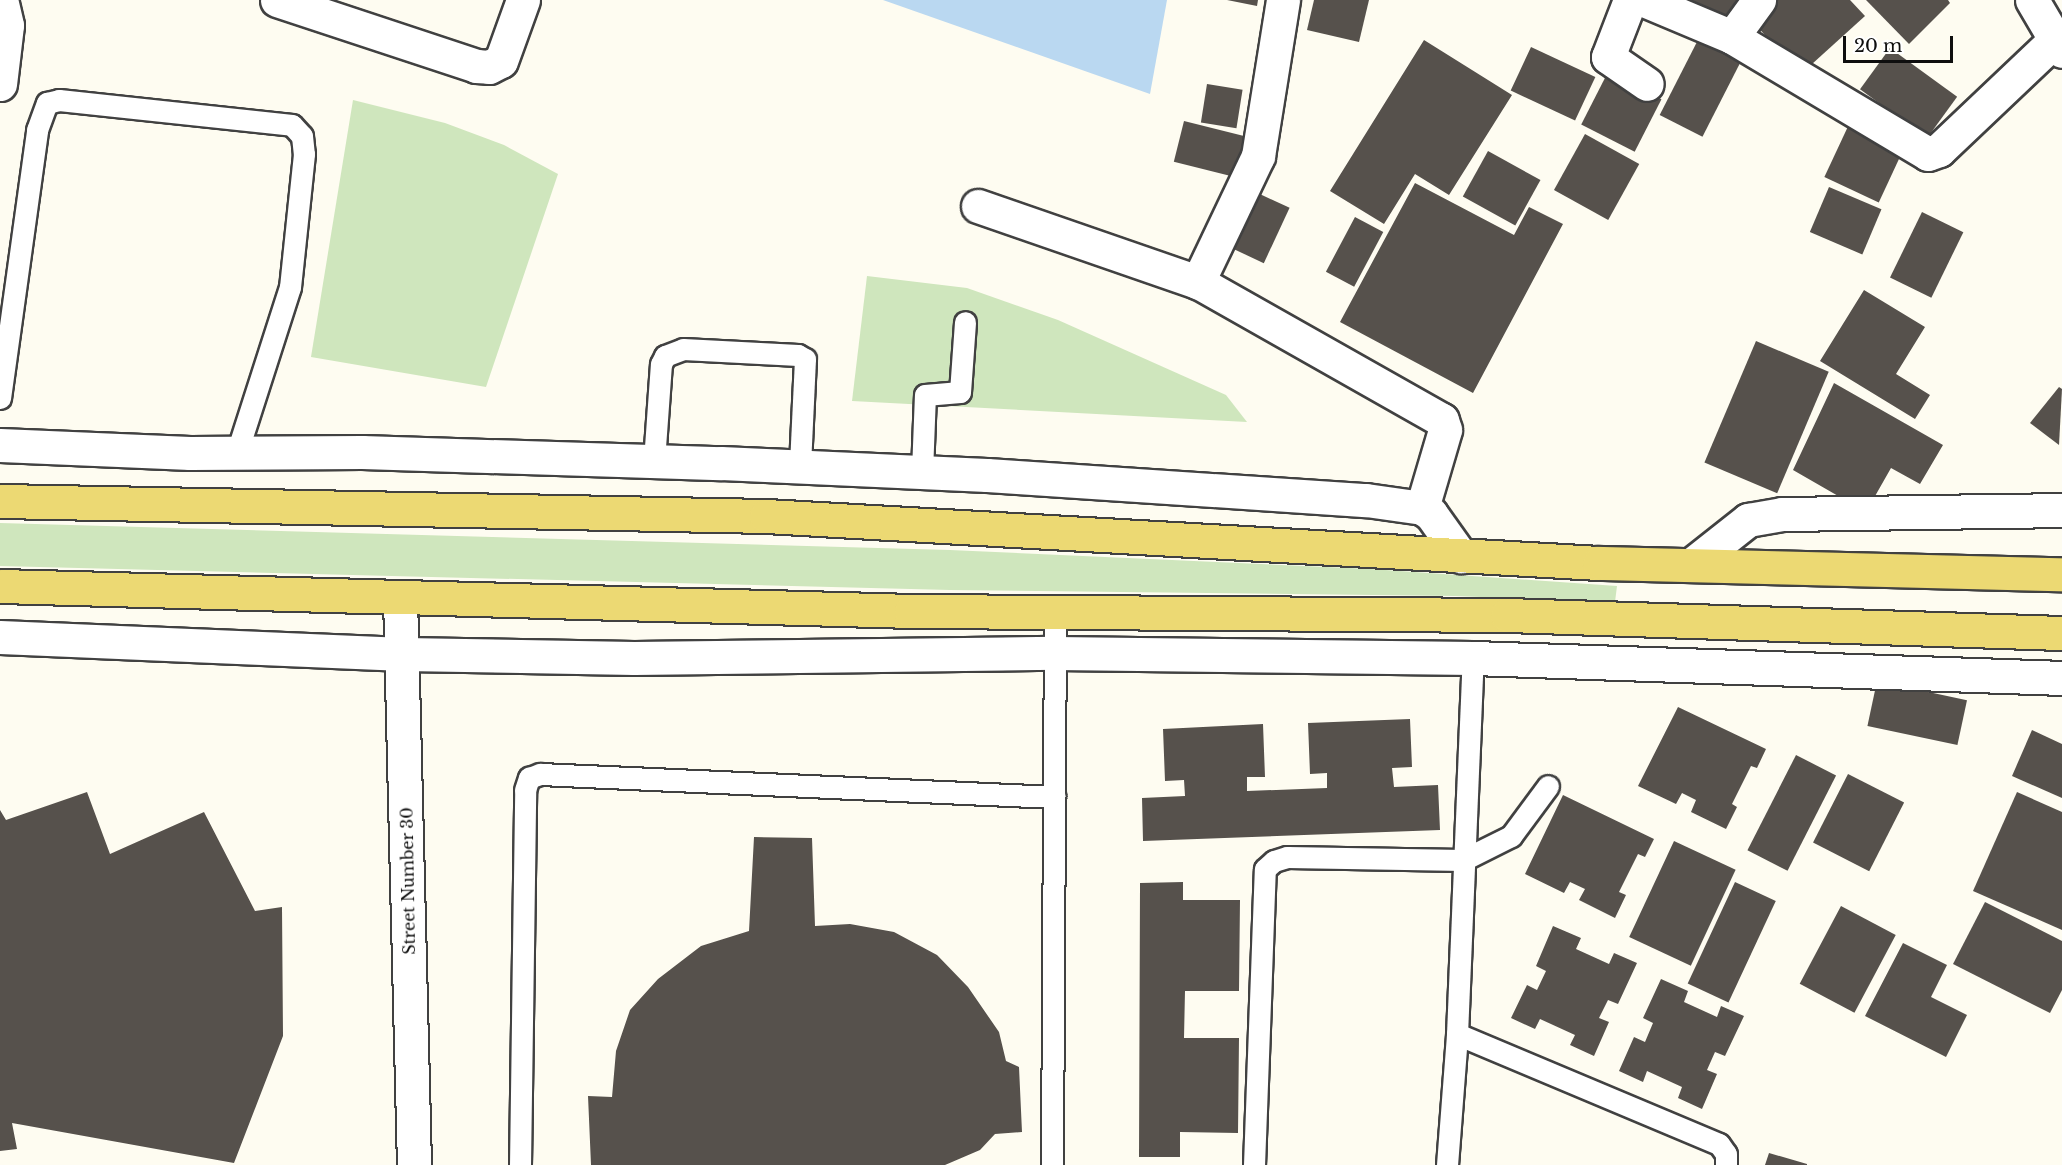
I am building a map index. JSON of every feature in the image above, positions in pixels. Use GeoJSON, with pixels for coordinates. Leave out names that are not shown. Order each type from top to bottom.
{"type":"FeatureCollection","features":[{"type":"Feature","properties":{"kind":"main road"},"geometry":{"type":"LineString","coordinates":[[0,501],[766,516],[1461,556],[1737,567],[2062,574]]}},
{"type":"Feature","properties":{"kind":"main road"},"geometry":{"type":"LineString","coordinates":[[0,586],[1055,612],[1508,615],[2062,633]]}},
{"type":"Feature","properties":{"kind":"street"},"geometry":{"type":"LineString","coordinates":[[0,84],[7,25],[2,0]]}},
{"type":"Feature","properties":{"kind":"street"},"geometry":{"type":"LineString","coordinates":[[277,0],[476,66],[489,67],[501,61],[523,0]]}},
{"type":"Feature","properties":{"kind":"street"},"geometry":{"type":"LineString","coordinates":[[1198,282],[1258,156],[1283,0]]}},
{"type":"Feature","properties":{"kind":"street"},"geometry":{"type":"LineString","coordinates":[[1630,0],[1608,57],[1647,84]]}},
{"type":"Feature","properties":{"kind":"street"},"geometry":{"type":"LineString","coordinates":[[1644,0],[1732,37],[1928,154],[1939,150],[2058,46],[2032,0]]}},
{"type":"Feature","properties":{"kind":"street"},"geometry":{"type":"LineString","coordinates":[[1732,37],[1759,0]]}},
{"type":"Feature","properties":{"kind":"street"},"geometry":{"type":"LineString","coordinates":[[978,206],[1198,282],[1442,420],[1445,430],[1422,508]]}},
{"type":"Feature","properties":{"kind":"street"},"geometry":{"type":"LineString","coordinates":[[0,445],[237,453],[654,461],[922,472],[1354,499],[1422,508],[1431,514],[1461,556]]}},
{"type":"Feature","properties":{"kind":"street"},"geometry":{"type":"LineString","coordinates":[[1690,565],[1748,520],[1782,514],[2062,510]]}},
{"type":"Feature","properties":{"kind":"street","name":"Street Number 30"},"geometry":{"type":"LineString","coordinates":[[400,597],[404,654],[414,1165]]}},
{"type":"Feature","properties":{"kind":"street"},"geometry":{"type":"LineString","coordinates":[[0,637],[404,654],[633,658],[1055,654],[1473,658],[2062,678]]}},
{"type":"Feature","properties":{"kind":"lane"},"geometry":{"type":"LineString","coordinates":[[0,398],[38,130],[46,103],[59,100],[292,125],[302,136],[304,154],[290,287],[237,453]]}},
{"type":"Feature","properties":{"kind":"lane"},"geometry":{"type":"LineString","coordinates":[[922,472],[925,395],[960,392],[964,322]]}},
{"type":"Feature","properties":{"kind":"lane"},"geometry":{"type":"LineString","coordinates":[[654,461],[660,364],[665,356],[684,349],[798,355],[805,359],[800,467]]}},
{"type":"Feature","properties":{"kind":"lane"},"geometry":{"type":"LineString","coordinates":[[1052,1165],[1055,612]]}},
{"type":"Feature","properties":{"kind":"lane"},"geometry":{"type":"LineString","coordinates":[[1447,1165],[1457,1034],[1462,860],[1473,658]]}},
{"type":"Feature","properties":{"kind":"lane"},"geometry":{"type":"LineString","coordinates":[[520,1165],[525,790],[530,778],[540,774],[1054,797]]}},
{"type":"Feature","properties":{"kind":"lane"},"geometry":{"type":"LineString","coordinates":[[1254,1165],[1265,869],[1274,861],[1287,857],[1462,860],[1511,836],[1548,786]]}},
{"type":"Feature","properties":{"kind":"lane"},"geometry":{"type":"LineString","coordinates":[[1457,1034],[1719,1144],[1726,1154],[1726,1165]]}},
{"type":"Feature","properties":{"kind":"green space"},"geometry":{"type":"Polygon","coordinates":[[[353,100],[445,123],[504,145],[558,174],[486,387],[311,357],[353,100]]]}},
{"type":"Feature","properties":{"kind":"green space"},"geometry":{"type":"Polygon","coordinates":[[[867,276],[967,288],[1058,320],[1226,395],[1247,422],[852,401],[867,276]]]}},
{"type":"Feature","properties":{"kind":"green space"},"geometry":{"type":"Polygon","coordinates":[[[0,523],[950,550],[1371,569],[1617,586],[1615,602],[1455,596],[950,590],[0,566],[0,523]]]}},
{"type":"Feature","properties":{"kind":"water"},"geometry":{"type":"Polygon","coordinates":[[[883,0],[1167,0],[1150,94],[883,0]]]}},
{"type":"Feature","properties":{"kind":"building"},"geometry":{"type":"Polygon","coordinates":[[[1227,0],[1258,0],[1257,6],[1227,0]]]}},
{"type":"Feature","properties":{"kind":"building"},"geometry":{"type":"Polygon","coordinates":[[[1314,0],[1369,0],[1359,42],[1307,30],[1314,0]]]}},
{"type":"Feature","properties":{"kind":"building"},"geometry":{"type":"Polygon","coordinates":[[[1690,0],[1745,0],[1728,29],[1688,4],[1690,0]]]}},
{"type":"Feature","properties":{"kind":"building"},"geometry":{"type":"Polygon","coordinates":[[[1773,0],[1850,0],[1865,16],[1801,74],[1751,20],[1773,0]]]}},
{"type":"Feature","properties":{"kind":"building"},"geometry":{"type":"Polygon","coordinates":[[[1866,0],[1948,0],[1950,3],[1909,44],[1866,0]]]}},
{"type":"Feature","properties":{"kind":"building"},"geometry":{"type":"Polygon","coordinates":[[[1701,34],[1744,56],[1702,137],[1660,115],[1701,34]]]}},
{"type":"Feature","properties":{"kind":"building"},"geometry":{"type":"Polygon","coordinates":[[[1424,40],[1512,95],[1449,195],[1415,174],[1384,224],[1330,191],[1424,40]]]}},
{"type":"Feature","properties":{"kind":"building"},"geometry":{"type":"Polygon","coordinates":[[[1531,47],[1595,77],[1575,121],[1511,91],[1531,47]]]}},
{"type":"Feature","properties":{"kind":"building"},"geometry":{"type":"Polygon","coordinates":[[[1890,48],[1957,97],[1927,138],[1860,89],[1890,48]]]}},
{"type":"Feature","properties":{"kind":"building"},"geometry":{"type":"Polygon","coordinates":[[[1608,72],[1661,99],[1635,152],[1581,125],[1608,72]]]}},
{"type":"Feature","properties":{"kind":"building"},"geometry":{"type":"Polygon","coordinates":[[[1207,84],[1243,90],[1236,128],[1201,123],[1207,84]]]}},
{"type":"Feature","properties":{"kind":"building"},"geometry":{"type":"Polygon","coordinates":[[[1851,120],[1905,145],[1879,202],[1824,177],[1851,120]]]}},
{"type":"Feature","properties":{"kind":"building"},"geometry":{"type":"Polygon","coordinates":[[[1184,121],[1253,138],[1243,179],[1174,162],[1184,121]]]}},
{"type":"Feature","properties":{"kind":"building"},"geometry":{"type":"Polygon","coordinates":[[[1585,134],[1639,164],[1608,220],[1554,190],[1585,134]]]}},
{"type":"Feature","properties":{"kind":"building"},"geometry":{"type":"Polygon","coordinates":[[[1488,151],[1540,180],[1515,226],[1463,196],[1488,151]]]}},
{"type":"Feature","properties":{"kind":"building"},"geometry":{"type":"Polygon","coordinates":[[[1415,183],[1514,235],[1529,207],[1563,224],[1473,393],[1340,322],[1415,183]]]}},
{"type":"Feature","properties":{"kind":"building"},"geometry":{"type":"Polygon","coordinates":[[[1829,187],[1881,209],[1862,254],[1810,232],[1829,187]]]}},
{"type":"Feature","properties":{"kind":"building"},"geometry":{"type":"Polygon","coordinates":[[[1247,188],[1290,208],[1264,263],[1221,243],[1247,188]]]}},
{"type":"Feature","properties":{"kind":"building"},"geometry":{"type":"Polygon","coordinates":[[[1922,212],[1963,232],[1931,298],[1890,278],[1922,212]]]}},
{"type":"Feature","properties":{"kind":"building"},"geometry":{"type":"Polygon","coordinates":[[[1355,217],[1383,232],[1354,287],[1326,272],[1355,217]]]}},
{"type":"Feature","properties":{"kind":"building"},"geometry":{"type":"Polygon","coordinates":[[[1864,290],[1925,327],[1896,374],[1930,395],[1915,419],[1820,361],[1864,290]]]}},
{"type":"Feature","properties":{"kind":"building"},"geometry":{"type":"Polygon","coordinates":[[[1756,341],[1829,372],[1777,493],[1704,463],[1756,341]]]}},
{"type":"Feature","properties":{"kind":"building"},"geometry":{"type":"Polygon","coordinates":[[[1834,383],[1943,445],[1920,484],[1891,468],[1866,512],[1793,470],[1834,383]]]}},
{"type":"Feature","properties":{"kind":"building"},"geometry":{"type":"Polygon","coordinates":[[[2059,387],[2062,389],[2059,445],[2030,423],[2059,387]]]}},
{"type":"Feature","properties":{"kind":"building"},"geometry":{"type":"Polygon","coordinates":[[[1877,681],[1967,700],[1957,745],[1867,726],[1877,681]]]}},
{"type":"Feature","properties":{"kind":"building"},"geometry":{"type":"Polygon","coordinates":[[[1678,707],[1766,749],[1757,768],[1751,766],[1732,804],[1737,807],[1726,829],[1691,812],[1696,800],[1682,793],[1676,804],[1638,786],[1678,707]]]}},
{"type":"Feature","properties":{"kind":"building"},"geometry":{"type":"Polygon","coordinates":[[[1410,719],[1412,767],[1392,768],[1394,787],[1438,785],[1440,830],[1143,841],[1142,798],[1185,796],[1184,780],[1165,781],[1163,729],[1263,724],[1265,777],[1247,777],[1247,791],[1327,788],[1327,773],[1310,774],[1308,723],[1410,719]]]}},
{"type":"Feature","properties":{"kind":"building"},"geometry":{"type":"Polygon","coordinates":[[[2032,730],[2062,744],[2062,798],[2012,776],[2032,730]]]}},
{"type":"Feature","properties":{"kind":"building"},"geometry":{"type":"Polygon","coordinates":[[[1796,755],[1836,775],[1788,871],[1747,850],[1796,755]]]}},
{"type":"Feature","properties":{"kind":"building"},"geometry":{"type":"Polygon","coordinates":[[[1848,774],[1904,803],[1869,871],[1813,843],[1848,774]]]}},
{"type":"Feature","properties":{"kind":"building"},"geometry":{"type":"Polygon","coordinates":[[[87,792],[110,854],[204,812],[255,911],[282,907],[283,1036],[234,1163],[12,1123],[17,1149],[0,1151],[0,810],[6,820],[87,792]]]}},
{"type":"Feature","properties":{"kind":"building"},"geometry":{"type":"Polygon","coordinates":[[[2017,792],[2062,812],[2062,930],[1973,891],[2017,792]]]}},
{"type":"Feature","properties":{"kind":"building"},"geometry":{"type":"Polygon","coordinates":[[[1563,795],[1654,839],[1645,857],[1638,854],[1619,892],[1626,895],[1615,918],[1579,900],[1585,889],[1570,882],[1564,893],[1525,874],[1563,795]]]}},
{"type":"Feature","properties":{"kind":"building"},"geometry":{"type":"Polygon","coordinates":[[[754,837],[812,838],[815,926],[850,924],[894,932],[937,955],[968,987],[999,1032],[1006,1061],[1019,1067],[1022,1132],[995,1134],[980,1150],[945,1165],[591,1165],[588,1096],[612,1097],[616,1051],[630,1010],[658,979],[701,946],[749,931],[754,837]]]}},
{"type":"Feature","properties":{"kind":"building"},"geometry":{"type":"Polygon","coordinates":[[[1674,841],[1736,870],[1691,966],[1629,937],[1674,841]]]}},
{"type":"Feature","properties":{"kind":"building"},"geometry":{"type":"Polygon","coordinates":[[[1183,882],[1183,900],[1240,900],[1239,991],[1185,991],[1184,1038],[1239,1038],[1238,1133],[1180,1132],[1180,1157],[1139,1157],[1140,883],[1183,882]]]}},
{"type":"Feature","properties":{"kind":"building"},"geometry":{"type":"Polygon","coordinates":[[[1735,882],[1776,901],[1728,1003],[1688,984],[1735,882]]]}},
{"type":"Feature","properties":{"kind":"building"},"geometry":{"type":"Polygon","coordinates":[[[1985,902],[2062,941],[2062,990],[2050,1013],[1953,964],[1985,902]]]}},
{"type":"Feature","properties":{"kind":"building"},"geometry":{"type":"Polygon","coordinates":[[[1841,906],[1896,935],[1854,1013],[1800,984],[1841,906]]]}},
{"type":"Feature","properties":{"kind":"building"},"geometry":{"type":"Polygon","coordinates":[[[1553,926],[1581,938],[1576,949],[1609,964],[1614,953],[1637,963],[1618,1004],[1608,1000],[1599,1018],[1609,1022],[1594,1056],[1570,1045],[1575,1035],[1540,1019],[1535,1029],[1511,1018],[1527,985],[1537,990],[1546,971],[1536,966],[1553,926]]]}},
{"type":"Feature","properties":{"kind":"building"},"geometry":{"type":"Polygon","coordinates":[[[1903,943],[1947,965],[1931,997],[1967,1015],[1946,1057],[1865,1016],[1903,943]]]}},
{"type":"Feature","properties":{"kind":"building"},"geometry":{"type":"Polygon","coordinates":[[[1661,979],[1688,991],[1684,1002],[1717,1017],[1721,1006],[1744,1016],[1725,1056],[1715,1052],[1707,1070],[1717,1074],[1702,1109],[1678,1098],[1682,1087],[1647,1071],[1643,1082],[1619,1071],[1634,1037],[1645,1042],[1653,1023],[1643,1018],[1661,979]]]}},
{"type":"Feature","properties":{"kind":"building"},"geometry":{"type":"Polygon","coordinates":[[[1769,1153],[1807,1164],[1807,1165],[1765,1165],[1769,1153]]]}}]}
